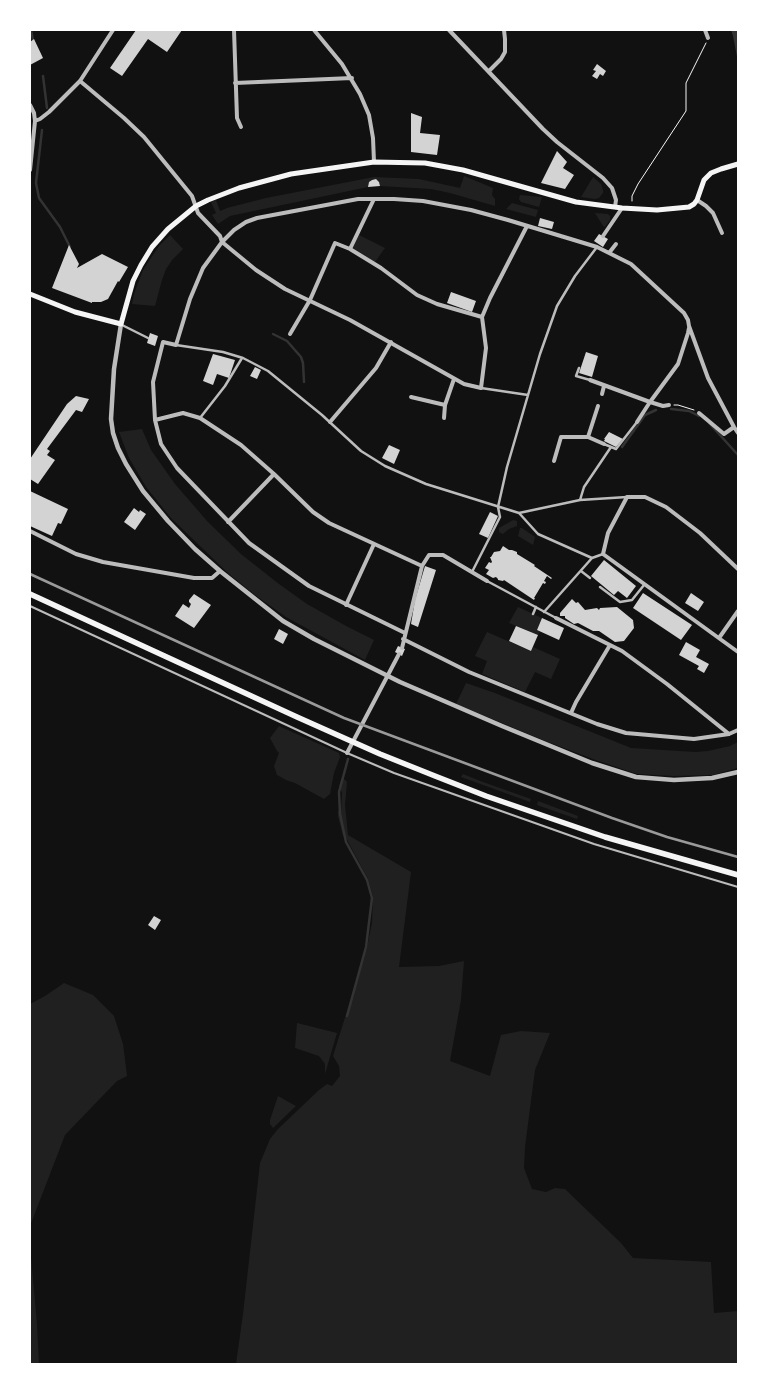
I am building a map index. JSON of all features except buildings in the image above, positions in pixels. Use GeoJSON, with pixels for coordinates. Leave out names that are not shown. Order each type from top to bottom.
{"type":"FeatureCollection","features":[{"type":"Feature","properties":{"kind":"main road"},"geometry":{"type":"LineString","coordinates":[[30,294],[75,312],[121,324],[133,281],[152,247],[168,229],[196,206],[210,199],[239,188],[291,174],[374,162],[425,163],[463,170],[576,202],[633,209],[664,210],[689,207],[694,204],[704,180],[711,173],[738,164]]}},
{"type":"Feature","properties":{"kind":"main road"},"geometry":{"type":"LineString","coordinates":[[30,594],[297,717],[435,776],[486,796],[605,837],[738,875]]}},
{"type":"Feature","properties":{"kind":"street"},"geometry":{"type":"LineString","coordinates":[[35,121],[49,112],[80,81],[113,30]]}},
{"type":"Feature","properties":{"kind":"street"},"geometry":{"type":"LineString","coordinates":[[234,30],[236,118],[241,127]]}},
{"type":"Feature","properties":{"kind":"street"},"geometry":{"type":"LineString","coordinates":[[314,30],[342,64],[360,94],[369,115],[373,138],[374,162]]}},
{"type":"Feature","properties":{"kind":"street"},"geometry":{"type":"LineString","coordinates":[[450,30],[543,129],[603,178],[612,188],[616,200],[615,207]]}},
{"type":"Feature","properties":{"kind":"street"},"geometry":{"type":"LineString","coordinates":[[489,70],[501,59],[505,52],[506,39],[504,30]]}},
{"type":"Feature","properties":{"kind":"street"},"geometry":{"type":"LineString","coordinates":[[705,30],[708,38]]}},
{"type":"Feature","properties":{"kind":"street"},"geometry":{"type":"LineString","coordinates":[[235,83],[352,78]]}},
{"type":"Feature","properties":{"kind":"street"},"geometry":{"type":"LineString","coordinates":[[80,81],[144,137],[192,196],[198,213],[220,236],[222,242],[256,270],[285,288],[350,320],[464,384],[528,396]]}},
{"type":"Feature","properties":{"kind":"street"},"geometry":{"type":"LineString","coordinates":[[30,105],[35,121],[30,170]]}},
{"type":"Feature","properties":{"kind":"street"},"geometry":{"type":"LineString","coordinates":[[350,249],[374,199]]}},
{"type":"Feature","properties":{"kind":"street"},"geometry":{"type":"LineString","coordinates":[[176,345],[190,299],[203,268],[222,242],[234,230],[246,222],[257,218],[358,200],[423,201],[471,210],[598,245],[631,264],[684,313],[708,378],[738,432]]}},
{"type":"Feature","properties":{"kind":"street"},"geometry":{"type":"LineString","coordinates":[[697,200],[713,213],[722,233]]}},
{"type":"Feature","properties":{"kind":"street"},"geometry":{"type":"LineString","coordinates":[[604,236],[622,208]]}},
{"type":"Feature","properties":{"kind":"street"},"geometry":{"type":"LineString","coordinates":[[481,388],[486,348],[482,317],[527,226]]}},
{"type":"Feature","properties":{"kind":"street"},"geometry":{"type":"LineString","coordinates":[[290,334],[310,300],[335,244],[350,249],[381,268],[417,295],[437,304],[482,317]]}},
{"type":"Feature","properties":{"kind":"street"},"geometry":{"type":"LineString","coordinates":[[609,253],[616,244]]}},
{"type":"Feature","properties":{"kind":"street"},"geometry":{"type":"LineString","coordinates":[[472,572],[500,517],[498,507],[507,468],[540,354],[557,306],[575,276],[598,245]]}},
{"type":"Feature","properties":{"kind":"street"},"geometry":{"type":"LineString","coordinates":[[148,338],[121,324],[114,369],[111,419],[118,448],[144,491],[168,521],[220,571],[284,621],[322,643],[400,682],[592,763],[636,777],[674,780],[712,778],[738,772]]}},
{"type":"Feature","properties":{"kind":"street"},"geometry":{"type":"LineString","coordinates":[[554,461],[561,437],[588,437],[616,449],[678,364],[689,326]]}},
{"type":"Feature","properties":{"kind":"street"},"geometry":{"type":"LineString","coordinates":[[157,341],[222,352],[243,358],[268,371],[330,422],[361,451],[385,466],[426,484],[519,513],[580,500],[645,496],[666,507],[700,533],[738,569]]}},
{"type":"Feature","properties":{"kind":"street"},"geometry":{"type":"LineString","coordinates":[[163,342],[153,382],[155,420],[161,444],[177,468],[249,543],[309,586],[405,633]]}},
{"type":"Feature","properties":{"kind":"street"},"geometry":{"type":"LineString","coordinates":[[330,422],[376,368],[391,342]]}},
{"type":"Feature","properties":{"kind":"street"},"geometry":{"type":"LineString","coordinates":[[200,418],[225,386],[243,358]]}},
{"type":"Feature","properties":{"kind":"street"},"geometry":{"type":"LineString","coordinates":[[579,368],[576,376],[650,402],[663,406],[668,405]]}},
{"type":"Feature","properties":{"kind":"street"},"geometry":{"type":"LineString","coordinates":[[444,418],[445,405],[454,379]]}},
{"type":"Feature","properties":{"kind":"street"},"geometry":{"type":"LineString","coordinates":[[602,394],[604,386]]}},
{"type":"Feature","properties":{"kind":"street"},"geometry":{"type":"LineString","coordinates":[[411,397],[445,405]]}},
{"type":"Feature","properties":{"kind":"street"},"geometry":{"type":"LineString","coordinates":[[588,437],[598,406]]}},
{"type":"Feature","properties":{"kind":"street"},"geometry":{"type":"LineString","coordinates":[[155,420],[183,413],[200,418],[241,444],[313,512],[329,523],[422,566]]}},
{"type":"Feature","properties":{"kind":"street"},"geometry":{"type":"LineString","coordinates":[[699,413],[724,434],[734,427]]}},
{"type":"Feature","properties":{"kind":"street"},"geometry":{"type":"LineString","coordinates":[[580,500],[584,487],[611,447]]}},
{"type":"Feature","properties":{"kind":"street"},"geometry":{"type":"LineString","coordinates":[[228,522],[274,474]]}},
{"type":"Feature","properties":{"kind":"street"},"geometry":{"type":"LineString","coordinates":[[603,554],[608,533],[627,496]]}},
{"type":"Feature","properties":{"kind":"street"},"geometry":{"type":"LineString","coordinates":[[519,513],[538,534],[592,558]]}},
{"type":"Feature","properties":{"kind":"street"},"geometry":{"type":"LineString","coordinates":[[30,531],[76,554],[103,562],[194,578],[212,578],[220,571]]}},
{"type":"Feature","properties":{"kind":"street"},"geometry":{"type":"LineString","coordinates":[[346,605],[374,544]]}},
{"type":"Feature","properties":{"kind":"street"},"geometry":{"type":"LineString","coordinates":[[544,612],[592,558],[603,554]]}},
{"type":"Feature","properties":{"kind":"street"},"geometry":{"type":"LineString","coordinates":[[603,554],[738,652]]}},
{"type":"Feature","properties":{"kind":"street"},"geometry":{"type":"LineString","coordinates":[[402,648],[422,566],[428,555],[442,555],[544,612],[622,651],[667,684],[729,734]]}},
{"type":"Feature","properties":{"kind":"street"},"geometry":{"type":"LineString","coordinates":[[581,571],[590,578]]}},
{"type":"Feature","properties":{"kind":"street"},"geometry":{"type":"LineString","coordinates":[[600,587],[620,602],[632,600],[644,584]]}},
{"type":"Feature","properties":{"kind":"street"},"geometry":{"type":"LineString","coordinates":[[533,614],[536,607]]}},
{"type":"Feature","properties":{"kind":"street"},"geometry":{"type":"LineString","coordinates":[[719,638],[738,611]]}},
{"type":"Feature","properties":{"kind":"street"},"geometry":{"type":"LineString","coordinates":[[404,639],[469,672],[597,724],[626,732],[694,739],[729,734],[738,730]]}},
{"type":"Feature","properties":{"kind":"street"},"geometry":{"type":"LineString","coordinates":[[571,713],[610,645]]}},
{"type":"Feature","properties":{"kind":"street"},"geometry":{"type":"LineString","coordinates":[[348,751],[399,654]]}},
{"type":"Feature","properties":{"kind":"lane"},"geometry":{"type":"LineString","coordinates":[[30,606],[394,773],[594,844],[738,887]]}},
{"type":"Feature","properties":{"kind":"path"},"geometry":{"type":"LineString","coordinates":[[633,209],[632,196],[638,184],[686,111],[686,84],[708,38]]}},
{"type":"Feature","properties":{"kind":"path"},"geometry":{"type":"LineString","coordinates":[[668,405],[692,408],[699,413]]}},
{"type":"Feature","properties":{"kind":"shaded area"},"geometry":{"type":"Polygon","coordinates":[[[731,30],[738,30],[738,62],[733,36],[731,30]]]}},
{"type":"Feature","properties":{"kind":"shaded area"},"geometry":{"type":"Polygon","coordinates":[[[464,176],[493,188],[492,195],[495,199],[495,206],[431,189],[380,186],[378,181],[373,179],[369,182],[368,187],[230,216],[218,224],[212,215],[216,213],[211,202],[216,200],[220,211],[266,198],[374,177],[419,179],[460,188],[464,176]]]}},
{"type":"Feature","properties":{"kind":"shaded area"},"geometry":{"type":"Polygon","coordinates":[[[593,177],[601,184],[603,193],[599,198],[595,199],[581,197],[593,177]]]}},
{"type":"Feature","properties":{"kind":"shaded area"},"geometry":{"type":"Polygon","coordinates":[[[520,195],[542,197],[539,207],[521,202],[519,199],[520,195]]]}},
{"type":"Feature","properties":{"kind":"shaded area"},"geometry":{"type":"Polygon","coordinates":[[[512,203],[538,210],[536,217],[506,209],[512,203]]]}},
{"type":"Feature","properties":{"kind":"shaded area"},"geometry":{"type":"Polygon","coordinates":[[[595,213],[608,214],[610,216],[610,220],[605,227],[603,226],[595,213]]]}},
{"type":"Feature","properties":{"kind":"shaded area"},"geometry":{"type":"Polygon","coordinates":[[[170,235],[183,249],[166,269],[155,306],[132,304],[143,270],[159,246],[170,235]]]}},
{"type":"Feature","properties":{"kind":"shaded area"},"geometry":{"type":"Polygon","coordinates":[[[359,235],[385,248],[375,262],[353,248],[359,235]]]}},
{"type":"Feature","properties":{"kind":"shaded area"},"geometry":{"type":"Polygon","coordinates":[[[142,429],[151,450],[175,484],[208,522],[241,554],[307,604],[374,640],[365,660],[286,617],[255,595],[229,574],[171,518],[146,487],[129,458],[119,432],[142,429]]]}},
{"type":"Feature","properties":{"kind":"shaded area"},"geometry":{"type":"Polygon","coordinates":[[[513,520],[517,521],[517,526],[503,534],[499,532],[499,528],[513,520]]]}},
{"type":"Feature","properties":{"kind":"shaded area"},"geometry":{"type":"Polygon","coordinates":[[[520,528],[535,537],[533,545],[518,536],[520,528]]]}},
{"type":"Feature","properties":{"kind":"shaded area"},"geometry":{"type":"Polygon","coordinates":[[[518,607],[542,618],[537,630],[540,632],[538,635],[509,623],[518,607]]]}},
{"type":"Feature","properties":{"kind":"shaded area"},"geometry":{"type":"Polygon","coordinates":[[[487,632],[531,651],[533,647],[560,659],[551,679],[535,672],[525,692],[482,674],[487,661],[475,656],[487,632]]]}},
{"type":"Feature","properties":{"kind":"shaded area"},"geometry":{"type":"Polygon","coordinates":[[[466,683],[631,748],[695,752],[730,746],[738,742],[738,768],[713,775],[674,776],[637,774],[543,740],[456,704],[466,683]]]}},
{"type":"Feature","properties":{"kind":"shaded area"},"geometry":{"type":"Polygon","coordinates":[[[279,726],[339,753],[340,757],[334,773],[330,794],[324,799],[277,775],[274,766],[279,753],[270,738],[279,726]]]}},
{"type":"Feature","properties":{"kind":"shaded area"},"geometry":{"type":"Polygon","coordinates":[[[463,774],[531,799],[530,802],[461,777],[463,774]]]}},
{"type":"Feature","properties":{"kind":"shaded area"},"geometry":{"type":"Polygon","coordinates":[[[342,777],[347,782],[345,805],[348,835],[411,872],[399,967],[439,966],[464,961],[461,1000],[450,1061],[490,1076],[501,1035],[521,1031],[550,1033],[535,1070],[525,1147],[524,1168],[532,1189],[546,1192],[555,1188],[565,1189],[621,1243],[633,1258],[711,1262],[714,1313],[738,1311],[738,1364],[236,1364],[260,1163],[270,1139],[278,1129],[319,1090],[327,1084],[332,1086],[340,1076],[339,1066],[333,1056],[367,947],[372,923],[373,896],[368,879],[345,836],[343,836],[338,816],[338,811],[341,811],[342,793],[339,786],[342,777]]]}},
{"type":"Feature","properties":{"kind":"shaded area"},"geometry":{"type":"Polygon","coordinates":[[[538,801],[578,816],[577,819],[537,805],[538,801]]]}},
{"type":"Feature","properties":{"kind":"shaded area"},"geometry":{"type":"Polygon","coordinates":[[[64,983],[93,995],[114,1016],[123,1044],[127,1076],[117,1081],[65,1135],[30,1226],[30,1004],[64,983]]]}},
{"type":"Feature","properties":{"kind":"shaded area"},"geometry":{"type":"Polygon","coordinates":[[[297,1023],[337,1033],[325,1074],[325,1064],[319,1056],[295,1048],[297,1023]]]}},
{"type":"Feature","properties":{"kind":"shaded area"},"geometry":{"type":"Polygon","coordinates":[[[278,1096],[296,1106],[273,1128],[270,1120],[278,1096]]]}},
{"type":"Feature","properties":{"kind":"shaded area"},"geometry":{"type":"Polygon","coordinates":[[[30,1246],[37,1324],[39,1364],[30,1364],[30,1246]]]}},
{"type":"Feature","properties":{"kind":"waterway"},"geometry":{"type":"LineString","coordinates":[[31,30],[33,40]]}},
{"type":"Feature","properties":{"kind":"waterway"},"geometry":{"type":"LineString","coordinates":[[43,76],[47,108]]}},
{"type":"Feature","properties":{"kind":"waterway"},"geometry":{"type":"LineString","coordinates":[[42,130],[36,183],[39,198],[60,227],[70,247]]}},
{"type":"Feature","properties":{"kind":"waterway"},"geometry":{"type":"LineString","coordinates":[[273,334],[287,341],[301,357],[304,382]]}},
{"type":"Feature","properties":{"kind":"waterway"},"geometry":{"type":"LineString","coordinates":[[671,409],[689,411],[699,416]]}},
{"type":"Feature","properties":{"kind":"waterway"},"geometry":{"type":"LineString","coordinates":[[622,447],[645,415],[656,410]]}},
{"type":"Feature","properties":{"kind":"waterway"},"geometry":{"type":"LineString","coordinates":[[709,423],[738,455]]}},
{"type":"Feature","properties":{"kind":"waterway"},"geometry":{"type":"LineString","coordinates":[[347,1016],[366,947],[372,898],[367,880],[346,842],[340,814],[339,792],[348,759]]}},
{"type":"Feature","properties":{"kind":"railway"},"geometry":{"type":"LineString","coordinates":[[30,574],[344,718],[612,818],[667,837],[738,857]]}}]}
